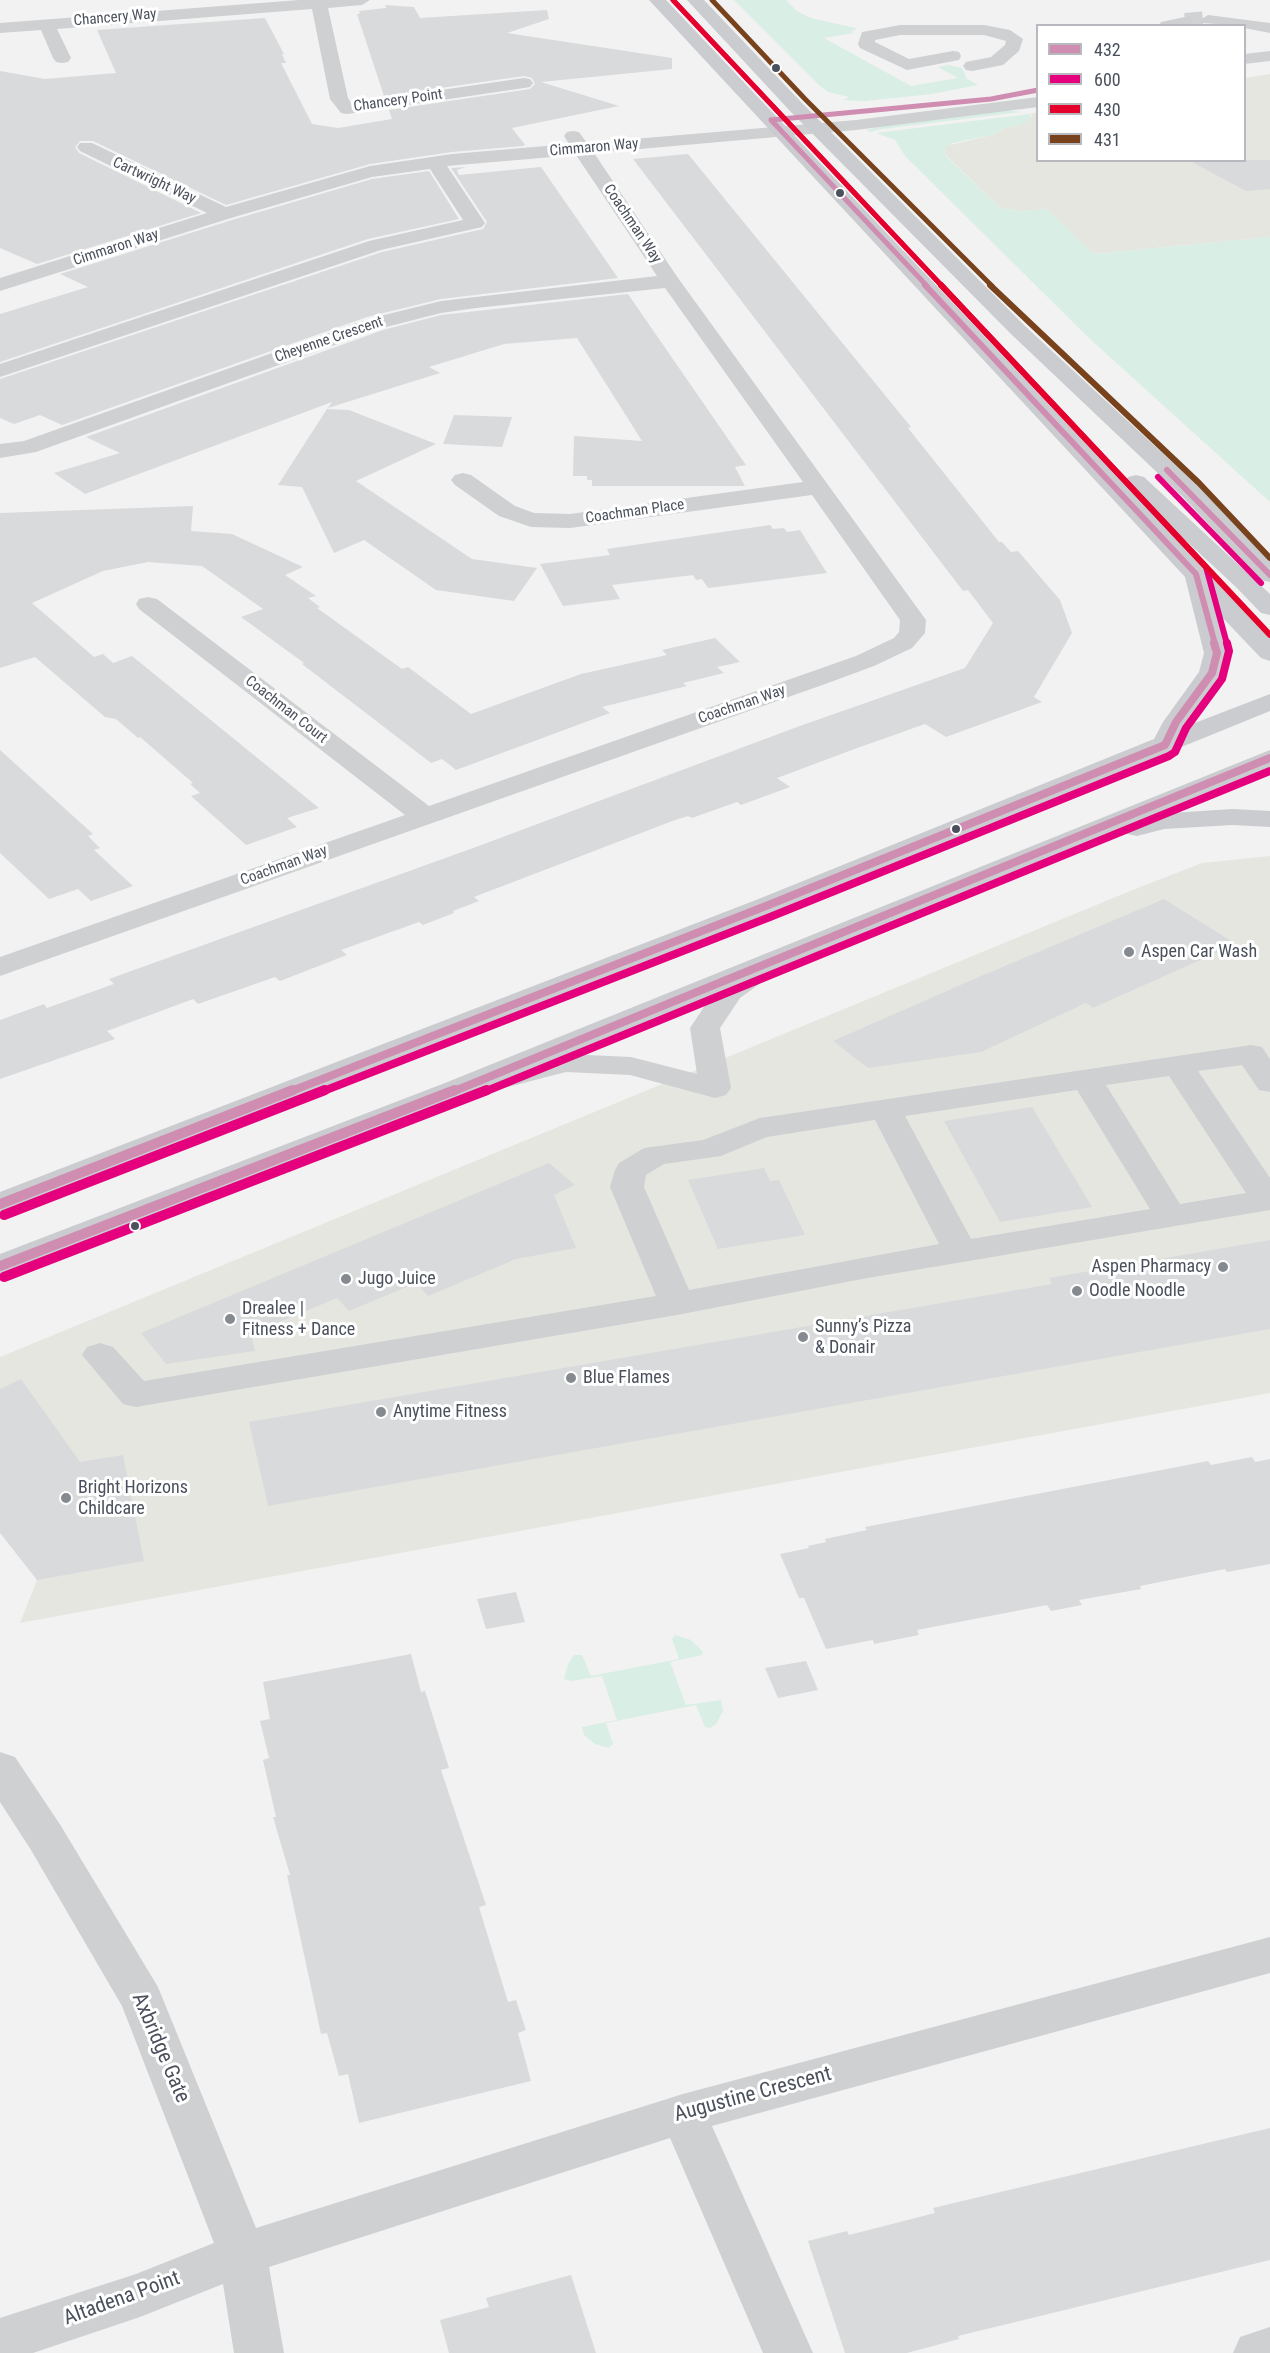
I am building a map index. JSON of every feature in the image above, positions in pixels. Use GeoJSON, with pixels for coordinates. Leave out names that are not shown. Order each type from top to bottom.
{"type":"FeatureCollection","features":[{"type":"Feature","properties":{"kind":"main road"},"geometry":{"type":"LineString","coordinates":[[657,0],[1270,653]]}},
{"type":"Feature","properties":{"kind":"main road"},"geometry":{"type":"LineString","coordinates":[[695,0],[811,123],[1073,384],[1191,492],[1270,575]]}},
{"type":"Feature","properties":{"kind":"main road"},"geometry":{"type":"LineString","coordinates":[[1064,435],[1134,480],[1245,582],[1270,609]]}},
{"type":"Feature","properties":{"kind":"main road"},"geometry":{"type":"LineString","coordinates":[[1191,492],[1270,545]]}},
{"type":"Feature","properties":{"kind":"main road"},"geometry":{"type":"LineString","coordinates":[[1165,745],[1176,722],[1212,674],[1217,653],[1196,574]]}},
{"type":"Feature","properties":{"kind":"main road"},"geometry":{"type":"LineString","coordinates":[[0,1204],[766,906],[1270,702]]}},
{"type":"Feature","properties":{"kind":"main road"},"geometry":{"type":"LineString","coordinates":[[0,1266],[456,1090],[1270,758]]}},
{"type":"Feature","properties":{"kind":"main road"},"geometry":{"type":"LineString","coordinates":[[1017,862],[1163,821],[1232,817],[1270,819]]}},
{"type":"Feature","properties":{"kind":"street","name":"Chancery Way"},"geometry":{"type":"LineString","coordinates":[[0,28],[318,1],[362,0]]}},
{"type":"Feature","properties":{"kind":"street","name":"Chancery Point"},"geometry":{"type":"LineString","coordinates":[[318,1],[339,99],[347,109],[524,82]]}},
{"type":"Feature","properties":{"kind":"street"},"geometry":{"type":"LineString","coordinates":[[1208,20],[1270,27]]}},
{"type":"Feature","properties":{"kind":"street"},"geometry":{"type":"LineString","coordinates":[[1176,24],[1185,22]]}},
{"type":"Feature","properties":{"kind":"street","name":"Chancery Way"},"geometry":{"type":"LineString","coordinates":[[47,24],[62,58]]}},
{"type":"Feature","properties":{"kind":"street"},"geometry":{"type":"LineString","coordinates":[[925,75],[866,44],[868,36],[900,30],[948,29],[984,30],[1015,39],[1013,47],[997,61],[972,66]]}},
{"type":"Feature","properties":{"kind":"street"},"geometry":{"type":"LineString","coordinates":[[907,65],[953,56]]}},
{"type":"Feature","properties":{"kind":"street"},"geometry":{"type":"LineString","coordinates":[[1246,59],[1270,56]]}},
{"type":"Feature","properties":{"kind":"street"},"geometry":{"type":"LineString","coordinates":[[811,123],[992,99],[1036,90]]}},
{"type":"Feature","properties":{"kind":"street"},"geometry":{"type":"LineString","coordinates":[[811,123],[1036,102]]}},
{"type":"Feature","properties":{"kind":"street","name":"Cimmaron Way"},"geometry":{"type":"LineString","coordinates":[[370,172],[375,165],[396,157],[425,152],[578,143],[811,123]]}},
{"type":"Feature","properties":{"kind":"street","name":"Cimmaron Way"},"geometry":{"type":"LineString","coordinates":[[0,285],[224,214],[370,172],[578,143]]}},
{"type":"Feature","properties":{"kind":"street","name":"Coachman Way"},"geometry":{"type":"LineString","coordinates":[[3,961],[828,675],[903,643],[912,633],[913,620],[670,281],[578,143]]}},
{"type":"Feature","properties":{"kind":"street","name":"Cartwright Way"},"geometry":{"type":"LineString","coordinates":[[86,147],[224,214]]}},
{"type":"Feature","properties":{"kind":"street"},"geometry":{"type":"LineString","coordinates":[[0,371],[376,245],[475,223],[436,163]]}},
{"type":"Feature","properties":{"kind":"street","name":"Cheyenne Crescent"},"geometry":{"type":"LineString","coordinates":[[0,451],[28,447],[375,323],[441,307],[476,302],[670,281]]}},
{"type":"Feature","properties":{"kind":"street","name":"Coachman Place"},"geometry":{"type":"LineString","coordinates":[[463,480],[507,511],[531,520],[541,521],[570,521],[818,487]]}},
{"type":"Feature","properties":{"kind":"street","name":"Coachman Court"},"geometry":{"type":"LineString","coordinates":[[148,604],[424,816]]}},
{"type":"Feature","properties":{"kind":"street"},"geometry":{"type":"LineString","coordinates":[[456,1090],[566,1063],[631,1066],[715,1088],[705,1028],[729,992],[768,964]]}},
{"type":"Feature","properties":{"kind":"street"},"geometry":{"type":"LineString","coordinates":[[677,1304],[627,1187],[631,1170],[656,1155],[709,1149],[760,1128],[1251,1054],[1270,1083]]}},
{"type":"Feature","properties":{"kind":"street"},"geometry":{"type":"LineString","coordinates":[[100,1355],[136,1395],[677,1304],[862,1268],[1269,1199],[1178,1065]]}},
{"type":"Feature","properties":{"kind":"street"},"geometry":{"type":"LineString","coordinates":[[1086,1079],[1171,1216]]}},
{"type":"Feature","properties":{"kind":"street"},"geometry":{"type":"LineString","coordinates":[[885,1109],[960,1251]]}},
{"type":"Feature","properties":{"kind":"street","name":"Axbridge Gate"},"geometry":{"type":"LineString","coordinates":[[0,1768],[46,1838],[142,2000],[242,2254],[259,2353]]}},
{"type":"Feature","properties":{"kind":"street","name":"Augustine Crescent"},"geometry":{"type":"LineString","coordinates":[[242,2254],[683,2114],[1270,1955]]}},
{"type":"Feature","properties":{"kind":"street"},"geometry":{"type":"LineString","coordinates":[[683,2114],[788,2353]]}},
{"type":"Feature","properties":{"kind":"street","name":"Altadena Point"},"geometry":{"type":"LineString","coordinates":[[0,2341],[140,2295],[242,2254]]}},
{"type":"Feature","properties":{"kind":"street"},"geometry":{"type":"LineString","coordinates":[[1258,2353],[1270,2350]]}},
{"type":"Feature","properties":{"kind":"shaded area"},"geometry":{"type":"Polygon","coordinates":[[[1270,74],[1270,237],[1093,254],[1047,209],[1020,211],[1000,208],[945,154],[946,146],[992,135],[1006,127],[1018,126],[1032,116],[1030,114],[1036,112],[1036,162],[1246,162],[1246,78],[1270,74]]]}},
{"type":"Feature","properties":{"kind":"shaded area"},"geometry":{"type":"Polygon","coordinates":[[[1270,856],[1270,1393],[20,1623],[37,1580],[0,1528],[0,1357],[1135,889],[1202,863],[1270,856]]]}},
{"type":"Feature","properties":{"kind":"green space"},"geometry":{"type":"Polygon","coordinates":[[[734,0],[786,0],[797,11],[811,18],[855,28],[856,30],[852,30],[853,33],[824,38],[911,86],[958,78],[938,67],[949,65],[962,68],[967,79],[978,85],[932,94],[865,101],[844,100],[849,97],[828,92],[820,86],[734,0]]]}},
{"type":"Feature","properties":{"kind":"green space"},"geometry":{"type":"Polygon","coordinates":[[[1007,110],[1021,112],[871,132],[866,130],[883,126],[1007,110]]]}},
{"type":"Feature","properties":{"kind":"green space"},"geometry":{"type":"Polygon","coordinates":[[[1030,114],[1031,119],[1018,126],[1006,127],[992,135],[953,143],[944,149],[945,155],[1000,208],[1020,211],[1047,209],[1094,254],[1270,237],[1270,502],[1090,339],[905,156],[895,140],[876,133],[1030,114]]]}},
{"type":"Feature","properties":{"kind":"green space"},"geometry":{"type":"Polygon","coordinates":[[[675,1635],[691,1640],[703,1652],[702,1655],[670,1662],[686,1705],[721,1700],[723,1711],[716,1724],[710,1728],[705,1727],[696,1705],[606,1723],[613,1744],[609,1748],[595,1744],[584,1735],[582,1727],[617,1720],[602,1676],[571,1681],[564,1679],[568,1664],[574,1655],[582,1655],[591,1676],[679,1659],[672,1639],[675,1635]]]}},
{"type":"Feature","properties":{"kind":"building"},"geometry":{"type":"Polygon","coordinates":[[[385,5],[414,7],[420,18],[547,10],[549,19],[507,33],[672,58],[672,69],[541,82],[619,106],[512,128],[525,145],[523,146],[452,152],[370,164],[226,205],[93,141],[80,141],[75,147],[79,153],[201,213],[37,264],[0,248],[0,71],[45,79],[116,73],[97,30],[265,18],[284,54],[282,54],[286,63],[281,63],[312,124],[338,128],[392,119],[389,110],[530,89],[535,84],[532,78],[524,76],[384,96],[357,14],[360,14],[359,11],[386,8],[385,5]]]}},
{"type":"Feature","properties":{"kind":"building"},"geometry":{"type":"Polygon","coordinates":[[[688,154],[911,427],[908,428],[999,542],[1002,542],[1011,552],[1018,551],[1060,600],[1072,633],[1034,697],[1042,702],[946,737],[925,724],[849,751],[777,778],[790,787],[741,805],[737,802],[692,818],[688,816],[675,820],[474,897],[479,901],[453,911],[454,913],[423,925],[419,922],[341,950],[347,955],[280,981],[275,977],[198,1004],[193,999],[107,1031],[115,1039],[0,1079],[0,1020],[44,1004],[47,1008],[114,984],[109,979],[476,847],[797,727],[965,668],[993,623],[968,590],[963,591],[633,159],[688,154]]]}},
{"type":"Feature","properties":{"kind":"building"},"geometry":{"type":"Polygon","coordinates":[[[1270,160],[1270,189],[1246,191],[1192,162],[1270,160]]]}},
{"type":"Feature","properties":{"kind":"building"},"geometry":{"type":"Polygon","coordinates":[[[466,167],[457,170],[459,175],[541,167],[618,278],[441,299],[367,317],[62,425],[40,415],[14,424],[0,418],[0,379],[382,252],[483,229],[487,222],[451,168],[466,167]]]}},
{"type":"Feature","properties":{"kind":"building"},"geometry":{"type":"Polygon","coordinates":[[[429,171],[459,219],[368,239],[0,362],[0,314],[88,287],[60,274],[372,179],[429,171]]]}},
{"type":"Feature","properties":{"kind":"building"},"geometry":{"type":"Polygon","coordinates":[[[628,294],[746,465],[735,467],[745,486],[592,486],[592,480],[587,480],[587,476],[573,476],[574,436],[642,441],[577,338],[504,344],[429,367],[440,373],[328,408],[332,402],[85,494],[54,473],[120,453],[86,437],[383,330],[441,315],[628,294]]]}},
{"type":"Feature","properties":{"kind":"building"},"geometry":{"type":"Polygon","coordinates":[[[327,409],[349,410],[436,444],[356,481],[472,559],[537,568],[514,601],[436,590],[364,540],[334,553],[302,487],[278,485],[327,409]]]}},
{"type":"Feature","properties":{"kind":"building"},"geometry":{"type":"Polygon","coordinates":[[[454,415],[512,417],[502,447],[443,444],[454,415]]]}},
{"type":"Feature","properties":{"kind":"building"},"geometry":{"type":"Polygon","coordinates":[[[193,506],[191,531],[232,534],[303,567],[285,575],[316,596],[308,598],[320,607],[317,608],[402,669],[408,667],[471,714],[581,674],[667,655],[662,650],[715,638],[740,662],[717,667],[724,673],[683,683],[687,686],[602,707],[610,713],[456,770],[442,759],[431,763],[302,664],[304,663],[241,617],[263,609],[202,566],[148,562],[103,571],[32,603],[94,657],[103,654],[113,663],[132,656],[319,808],[287,818],[297,827],[246,845],[191,796],[200,793],[190,784],[193,783],[116,719],[105,717],[35,657],[0,668],[0,513],[193,506]]]}},
{"type":"Feature","properties":{"kind":"building"},"geometry":{"type":"Polygon","coordinates":[[[770,525],[773,529],[784,528],[787,532],[800,530],[827,573],[708,588],[702,579],[696,580],[693,575],[612,585],[620,599],[563,606],[540,564],[610,555],[607,549],[770,525]]]}},
{"type":"Feature","properties":{"kind":"building"},"geometry":{"type":"Polygon","coordinates":[[[0,750],[93,834],[88,836],[100,848],[94,850],[133,886],[91,901],[78,889],[49,899],[0,853],[0,750]]]}},
{"type":"Feature","properties":{"kind":"building"},"geometry":{"type":"Polygon","coordinates":[[[1164,899],[1236,944],[1093,1008],[1086,1003],[981,1052],[868,1068],[833,1041],[974,979],[1164,899]]]}},
{"type":"Feature","properties":{"kind":"building"},"geometry":{"type":"Polygon","coordinates":[[[1032,1107],[1092,1207],[1000,1222],[944,1121],[1032,1107]]]}},
{"type":"Feature","properties":{"kind":"building"},"geometry":{"type":"Polygon","coordinates":[[[549,1163],[575,1185],[554,1195],[576,1248],[516,1259],[428,1296],[416,1283],[349,1311],[337,1298],[251,1334],[255,1351],[166,1364],[141,1333],[549,1163]]]}},
{"type":"Feature","properties":{"kind":"building"},"geometry":{"type":"Polygon","coordinates":[[[764,1168],[770,1181],[779,1180],[805,1235],[718,1249],[688,1180],[764,1168]]]}},
{"type":"Feature","properties":{"kind":"building"},"geometry":{"type":"Polygon","coordinates":[[[1270,1240],[1270,1329],[268,1506],[249,1422],[1052,1284],[1049,1278],[1270,1240]]]}},
{"type":"Feature","properties":{"kind":"building","name":"Bright Horizons Childcare"},"geometry":{"type":"Polygon","coordinates":[[[21,1379],[80,1462],[123,1455],[144,1561],[37,1580],[0,1533],[0,1389],[21,1379]]]}},
{"type":"Feature","properties":{"kind":"building"},"geometry":{"type":"Polygon","coordinates":[[[1252,1457],[1255,1462],[1270,1459],[1270,1564],[1227,1572],[1225,1569],[1140,1586],[1141,1589],[1079,1600],[1082,1605],[1051,1611],[1047,1605],[917,1630],[919,1635],[874,1644],[873,1640],[826,1649],[804,1598],[799,1598],[780,1554],[809,1548],[808,1546],[826,1542],[825,1539],[867,1530],[865,1527],[1208,1461],[1211,1465],[1252,1457]]]}},
{"type":"Feature","properties":{"kind":"building"},"geometry":{"type":"Polygon","coordinates":[[[516,1592],[525,1622],[486,1629],[477,1599],[516,1592]]]}},
{"type":"Feature","properties":{"kind":"building"},"geometry":{"type":"Polygon","coordinates":[[[411,1654],[421,1692],[425,1691],[449,1768],[441,1770],[486,1905],[479,1907],[508,2002],[516,2000],[526,2030],[518,2033],[531,2081],[359,2123],[348,2074],[339,2076],[327,2033],[321,2034],[287,1875],[290,1875],[273,1817],[276,1817],[263,1760],[269,1758],[260,1721],[270,1719],[263,1682],[411,1654]]]}},
{"type":"Feature","properties":{"kind":"building"},"geometry":{"type":"Polygon","coordinates":[[[806,1661],[818,1690],[778,1698],[765,1668],[806,1661]]]}},
{"type":"Feature","properties":{"kind":"building"},"geometry":{"type":"Polygon","coordinates":[[[1270,2128],[1270,2260],[958,2336],[959,2339],[907,2353],[845,2353],[808,2241],[847,2231],[849,2235],[935,2213],[933,2208],[1270,2128]]]}},
{"type":"Feature","properties":{"kind":"building"},"geometry":{"type":"Polygon","coordinates":[[[571,2275],[596,2353],[449,2353],[440,2320],[489,2307],[486,2298],[571,2275]]]}},
{"type":"Feature","properties":{"kind":"tunnel"},"geometry":{"type":"LineString","coordinates":[[1185,22],[1208,20]]}},
{"type":"Feature","properties":{"kind":"transit line","name":"600"},"geometry":{"type":"LineString","coordinates":[[4,1215],[770,917],[1169,756],[1175,752],[1186,728],[1222,679],[1229,651],[1206,567],[673,0]]}},
{"type":"Feature","properties":{"kind":"transit line","name":"430"},"geometry":{"type":"LineString","coordinates":[[673,0],[1270,635]]}},
{"type":"Feature","properties":{"kind":"transit line","name":"431"},"geometry":{"type":"LineString","coordinates":[[712,0],[805,99],[1026,321],[1199,483],[1270,558]]}},
{"type":"Feature","properties":{"kind":"transit line","name":"432"},"geometry":{"type":"LineString","coordinates":[[771,120],[991,99],[1036,90]]}},
{"type":"Feature","properties":{"kind":"transit line","name":"432"},"geometry":{"type":"LineString","coordinates":[[0,1204],[766,906],[1165,745],[1176,722],[1212,673],[1217,653],[1196,574],[771,120]]}},
{"type":"Feature","properties":{"kind":"transit line","name":"432"},"geometry":{"type":"LineString","coordinates":[[1167,470],[1270,575]]}},
{"type":"Feature","properties":{"kind":"transit line","name":"600"},"geometry":{"type":"LineString","coordinates":[[1158,477],[1261,583]]}},
{"type":"Feature","properties":{"kind":"transit line","name":"432"},"geometry":{"type":"LineString","coordinates":[[0,1266],[456,1090],[1270,758]]}},
{"type":"Feature","properties":{"kind":"transit line","name":"600"},"geometry":{"type":"LineString","coordinates":[[4,1277],[461,1101],[1270,771]]}},
{"type":"Feature","properties":{"kind":"place","name":"Aspen Car Wash"},"geometry":{"type":"Point","coordinates":[1129,952]}},
{"type":"Feature","properties":{"kind":"place","name":"Aspen Pharmacy"},"geometry":{"type":"Point","coordinates":[1223,1267]}},
{"type":"Feature","properties":{"kind":"place","name":"Jugo Juice"},"geometry":{"type":"Point","coordinates":[346,1279]}},
{"type":"Feature","properties":{"kind":"place","name":"Oodle Noodle"},"geometry":{"type":"Point","coordinates":[1077,1291]}},
{"type":"Feature","properties":{"kind":"place","name":"Drealee | Fitness + Dance"},"geometry":{"type":"Point","coordinates":[230,1319]}},
{"type":"Feature","properties":{"kind":"place","name":"Sunny’s Pizza & Donair"},"geometry":{"type":"Point","coordinates":[803,1337]}},
{"type":"Feature","properties":{"kind":"place","name":"Blue Flames"},"geometry":{"type":"Point","coordinates":[571,1378]}},
{"type":"Feature","properties":{"kind":"place","name":"Anytime Fitness"},"geometry":{"type":"Point","coordinates":[381,1412]}},
{"type":"Feature","properties":{"kind":"place","name":"Bright Horizons Childcare"},"geometry":{"type":"Point","coordinates":[66,1498]}}]}
